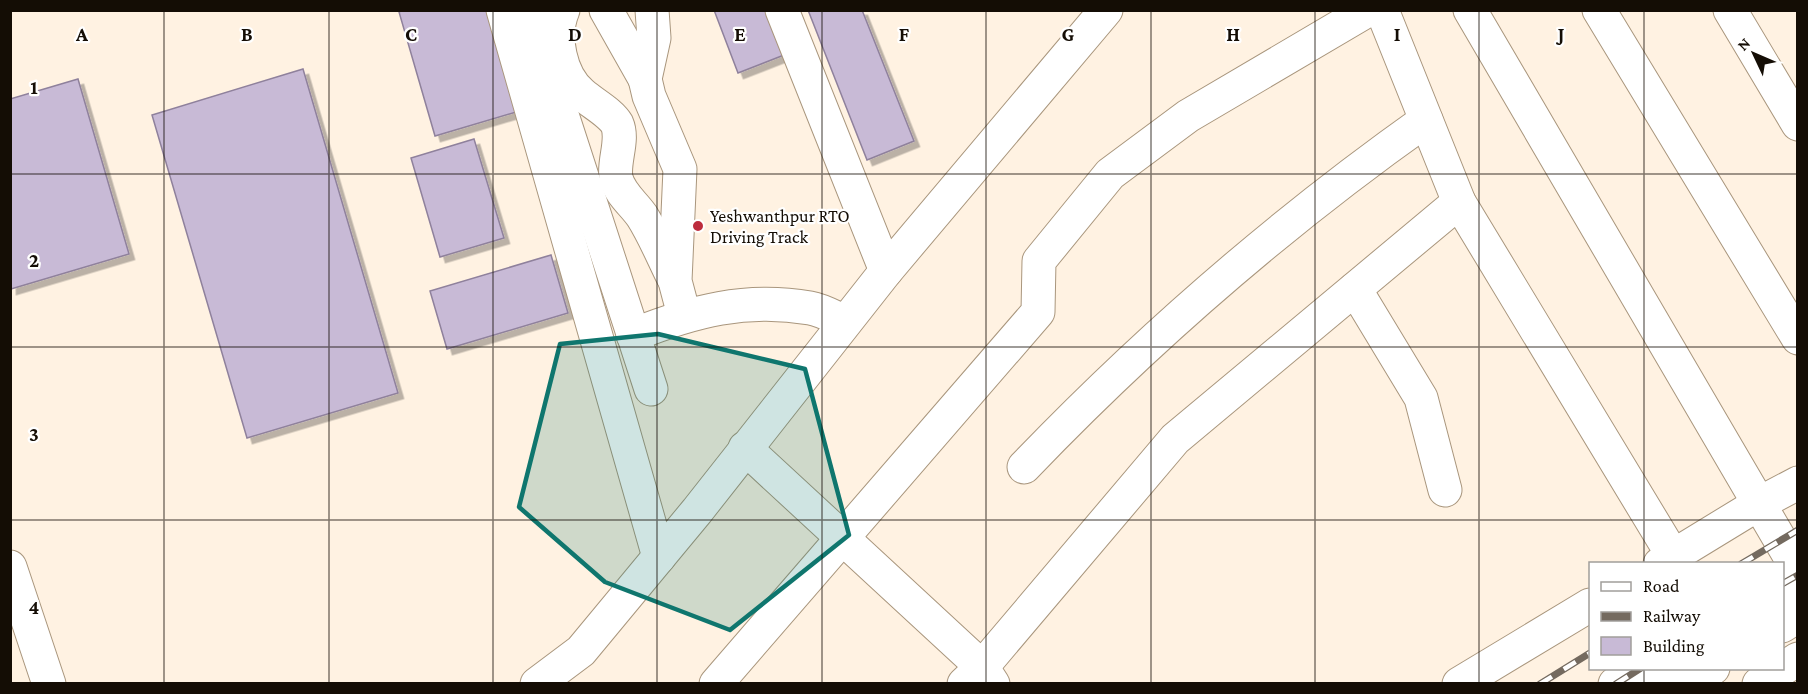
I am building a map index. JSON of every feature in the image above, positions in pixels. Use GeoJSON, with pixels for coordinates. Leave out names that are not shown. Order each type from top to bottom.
{"type":"FeatureCollection","features":[{"type":"Feature","properties":{"kind":"main road"},"geometry":{"type":"LineString","coordinates":[[503,10],[659,557]]}},
{"type":"Feature","properties":{"kind":"main road"},"geometry":{"type":"LineString","coordinates":[[528,10],[651,389]]}},
{"type":"Feature","properties":{"kind":"main road"},"geometry":{"type":"LineString","coordinates":[[563,10],[556,40],[566,73],[579,92],[616,123],[619,137],[615,158],[616,180],[641,215],[675,282],[684,315]]}},
{"type":"Feature","properties":{"kind":"main road"},"geometry":{"type":"LineString","coordinates":[[606,10],[645,79],[649,96],[680,169],[675,282]]}},
{"type":"Feature","properties":{"kind":"main road"},"geometry":{"type":"LineString","coordinates":[[645,79],[654,39],[652,10]]}},
{"type":"Feature","properties":{"kind":"main road"},"geometry":{"type":"LineString","coordinates":[[782,10],[886,271]]}},
{"type":"Feature","properties":{"kind":"main road"},"geometry":{"type":"LineString","coordinates":[[537,684],[580,651],[659,557],[886,271],[1106,10]]}},
{"type":"Feature","properties":{"kind":"main road"},"geometry":{"type":"LineString","coordinates":[[716,684],[840,537],[1038,312],[1039,261],[1110,174],[1188,116],[1368,10]]}},
{"type":"Feature","properties":{"kind":"main road"},"geometry":{"type":"LineString","coordinates":[[1382,10],[1459,202],[1670,561],[1760,503],[1797,483]]}},
{"type":"Feature","properties":{"kind":"main road"},"geometry":{"type":"LineString","coordinates":[[1470,10],[1760,503],[1793,574],[1784,594]]}},
{"type":"Feature","properties":{"kind":"main road"},"geometry":{"type":"LineString","coordinates":[[1599,10],[1797,338]]}},
{"type":"Feature","properties":{"kind":"main road"},"geometry":{"type":"LineString","coordinates":[[1730,10],[1797,124]]}},
{"type":"Feature","properties":{"kind":"main road"},"geometry":{"type":"LineString","coordinates":[[1024,467],[1204,294],[1344,178],[1426,120]]}},
{"type":"Feature","properties":{"kind":"main road"},"geometry":{"type":"LineString","coordinates":[[745,448],[840,537],[980,678],[1175,439],[1459,202]]}},
{"type":"Feature","properties":{"kind":"main road"},"geometry":{"type":"LineString","coordinates":[[1354,289],[1421,398],[1445,490]]}},
{"type":"Feature","properties":{"kind":"main road"},"geometry":{"type":"LineString","coordinates":[[633,335],[684,315],[751,303],[812,308],[845,322]]}},
{"type":"Feature","properties":{"kind":"main road"},"geometry":{"type":"LineString","coordinates":[[13,585],[49,684]]}},
{"type":"Feature","properties":{"kind":"main road"},"geometry":{"type":"LineString","coordinates":[[1459,684],[1589,606]]}},
{"type":"Feature","properties":{"kind":"main road"},"geometry":{"type":"LineString","coordinates":[[1784,625],[1797,616]]}},
{"type":"Feature","properties":{"kind":"main road"},"geometry":{"type":"LineString","coordinates":[[1784,668],[1797,659]]}},
{"type":"Feature","properties":{"kind":"main road"},"geometry":{"type":"LineString","coordinates":[[1615,684],[1638,670]]}},
{"type":"Feature","properties":{"kind":"main road"},"geometry":{"type":"LineString","coordinates":[[1646,684],[1668,670]]}},
{"type":"Feature","properties":{"kind":"main road"},"geometry":{"type":"LineString","coordinates":[[1689,684],[1711,670]]}},
{"type":"Feature","properties":{"kind":"main road"},"geometry":{"type":"LineString","coordinates":[[1759,684],[1780,670]]}},
{"type":"Feature","properties":{"kind":"highlighted area"},"geometry":{"type":"Polygon","coordinates":[[[658,334],[805,369],[849,535],[730,630],[605,582],[519,507],[560,344],[658,334]]]}},
{"type":"Feature","properties":{"kind":"building"},"geometry":{"type":"Polygon","coordinates":[[[403,10],[493,10],[523,110],[435,136],[399,12],[403,10]]]}},
{"type":"Feature","properties":{"kind":"building"},"geometry":{"type":"Polygon","coordinates":[[[714,10],[766,10],[784,55],[738,73],[714,10]]]}},
{"type":"Feature","properties":{"kind":"building"},"geometry":{"type":"Polygon","coordinates":[[[808,10],[862,10],[914,141],[867,160],[808,10]]]}},
{"type":"Feature","properties":{"kind":"building"},"geometry":{"type":"Polygon","coordinates":[[[303,69],[398,393],[247,438],[152,115],[303,69]]]}},
{"type":"Feature","properties":{"kind":"building"},"geometry":{"type":"Polygon","coordinates":[[[78,79],[129,254],[11,289],[10,99],[78,79]]]}},
{"type":"Feature","properties":{"kind":"building"},"geometry":{"type":"Polygon","coordinates":[[[474,139],[504,238],[440,257],[411,158],[474,139]]]}},
{"type":"Feature","properties":{"kind":"building"},"geometry":{"type":"Polygon","coordinates":[[[551,255],[568,313],[447,349],[430,291],[551,255]]]}},
{"type":"Feature","properties":{"kind":"railway"},"geometry":{"type":"LineString","coordinates":[[1744,562],[1798,530]]}},
{"type":"Feature","properties":{"kind":"railway"},"geometry":{"type":"LineString","coordinates":[[1784,583],[1798,575]]}},
{"type":"Feature","properties":{"kind":"railway"},"geometry":{"type":"LineString","coordinates":[[1540,684],[1589,654]]}},
{"type":"Feature","properties":{"kind":"railway"},"geometry":{"type":"LineString","coordinates":[[1616,684],[1638,670]]}},
{"type":"Feature","properties":{"kind":"place","name":"Yeshwanthpur RTO Driving Track"},"geometry":{"type":"Point","coordinates":[698,226]}}]}
